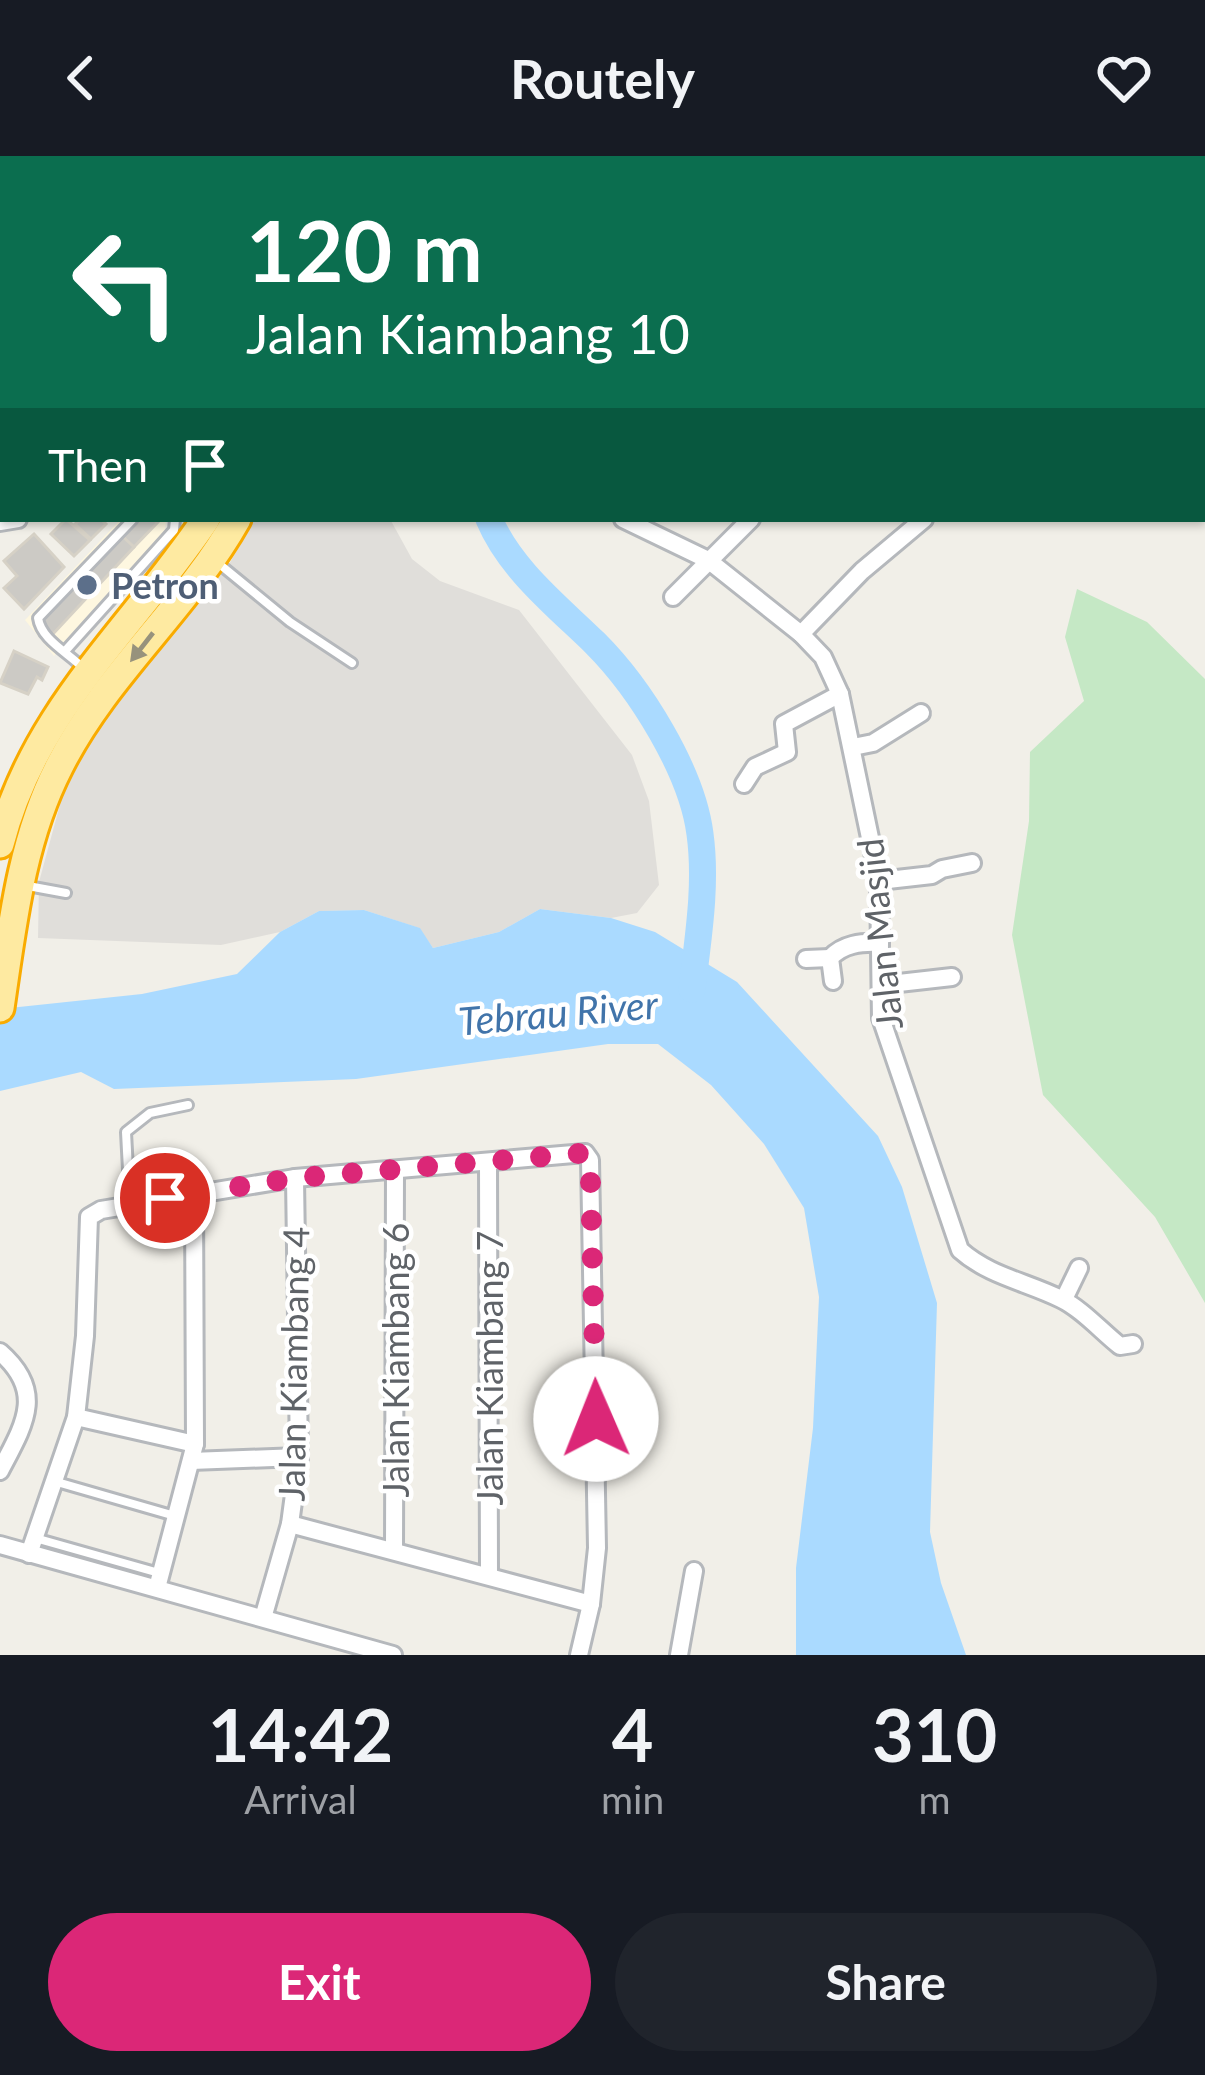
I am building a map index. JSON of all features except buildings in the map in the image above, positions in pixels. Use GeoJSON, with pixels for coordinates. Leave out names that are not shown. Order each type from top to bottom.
{"type":"FeatureCollection","features":[{"type":"Feature","properties":{"kind":"highway"},"geometry":{"type":"LineString","coordinates":[[0,844],[33,754],[87,671],[204,522]]}},
{"type":"Feature","properties":{"kind":"highway"},"geometry":{"type":"LineString","coordinates":[[2,997],[32,830],[61,763],[100,702],[212,559],[235,522]]}},
{"type":"Feature","properties":{"kind":"street","name":"Jalan Masjid"},"geometry":{"type":"LineString","coordinates":[[629,522],[708,560],[801,634],[823,657],[840,694],[879,881],[881,1018],[960,1250],[1026,1287],[1064,1299],[1120,1346],[1133,1343]]}},
{"type":"Feature","properties":{"kind":"street"},"geometry":{"type":"LineString","coordinates":[[673,597],[749,522]]}},
{"type":"Feature","properties":{"kind":"street"},"geometry":{"type":"LineString","coordinates":[[801,634],[862,571],[920,522]]}},
{"type":"Feature","properties":{"kind":"street"},"geometry":{"type":"LineString","coordinates":[[744,784],[755,766],[787,752],[784,730],[789,719],[840,694]]}},
{"type":"Feature","properties":{"kind":"street"},"geometry":{"type":"LineString","coordinates":[[853,747],[874,743],[921,713]]}},
{"type":"Feature","properties":{"kind":"street"},"geometry":{"type":"LineString","coordinates":[[879,881],[932,875],[972,862]]}},
{"type":"Feature","properties":{"kind":"street"},"geometry":{"type":"LineString","coordinates":[[806,959],[830,958],[847,947],[880,943]]}},
{"type":"Feature","properties":{"kind":"street"},"geometry":{"type":"LineString","coordinates":[[830,958],[833,981]]}},
{"type":"Feature","properties":{"kind":"street"},"geometry":{"type":"LineString","coordinates":[[881,985],[952,976]]}},
{"type":"Feature","properties":{"kind":"street"},"geometry":{"type":"LineString","coordinates":[[32,1546],[76,1417],[85,1336],[88,1216],[194,1192],[295,1178],[585,1153],[590,1160],[597,1548],[579,1655]]}},
{"type":"Feature","properties":{"kind":"street","name":"Jalan Kiambang 7"},"geometry":{"type":"LineString","coordinates":[[488,1162],[489,1574]]}},
{"type":"Feature","properties":{"kind":"street","name":"Jalan Kiambang 6"},"geometry":{"type":"LineString","coordinates":[[394,1551],[395,1170]]}},
{"type":"Feature","properties":{"kind":"street","name":"Jalan Kiambang 4"},"geometry":{"type":"LineString","coordinates":[[263,1618],[290,1525],[299,1457],[295,1178]]}},
{"type":"Feature","properties":{"kind":"street"},"geometry":{"type":"LineString","coordinates":[[159,1581],[193,1452],[194,1192]]}},
{"type":"Feature","properties":{"kind":"street"},"geometry":{"type":"LineString","coordinates":[[1064,1299],[1079,1268]]}},
{"type":"Feature","properties":{"kind":"street"},"geometry":{"type":"LineString","coordinates":[[0,1353],[20,1371],[27,1404],[19,1436],[0,1472]]}},
{"type":"Feature","properties":{"kind":"street"},"geometry":{"type":"LineString","coordinates":[[76,1417],[193,1452],[299,1457]]}},
{"type":"Feature","properties":{"kind":"street"},"geometry":{"type":"LineString","coordinates":[[290,1525],[591,1604]]}},
{"type":"Feature","properties":{"kind":"street"},"geometry":{"type":"LineString","coordinates":[[0,1545],[32,1546],[159,1581],[263,1618],[393,1655]]}},
{"type":"Feature","properties":{"kind":"street"},"geometry":{"type":"LineString","coordinates":[[679,1655],[694,1571]]}},
{"type":"Feature","properties":{"kind":"lane"},"geometry":{"type":"LineString","coordinates":[[87,671],[49,639],[39,628],[38,618],[130,522]]}},
{"type":"Feature","properties":{"kind":"lane"},"geometry":{"type":"LineString","coordinates":[[65,650],[173,530],[174,522]]}},
{"type":"Feature","properties":{"kind":"lane"},"geometry":{"type":"LineString","coordinates":[[212,559],[290,622],[352,663]]}},
{"type":"Feature","properties":{"kind":"lane"},"geometry":{"type":"LineString","coordinates":[[20,885],[67,893]]}},
{"type":"Feature","properties":{"kind":"lane"},"geometry":{"type":"LineString","coordinates":[[136,1203],[126,1132],[150,1112],[188,1105]]}},
{"type":"Feature","properties":{"kind":"lane"},"geometry":{"type":"LineString","coordinates":[[55,1482],[176,1516]]}},
{"type":"Feature","properties":{"kind":"shaded area"},"geometry":{"type":"Polygon","coordinates":[[[118,522],[166,522],[165,532],[54,656],[25,620],[118,522]]]}},
{"type":"Feature","properties":{"kind":"shaded area"},"geometry":{"type":"Polygon","coordinates":[[[253,522],[392,522],[412,559],[440,581],[519,610],[632,755],[649,801],[659,885],[637,913],[611,918],[540,909],[499,932],[433,948],[419,928],[364,910],[319,911],[280,932],[221,945],[38,938],[39,882],[71,764],[108,707],[228,566],[253,522]]]}},
{"type":"Feature","properties":{"kind":"green space"},"geometry":{"type":"Polygon","coordinates":[[[1077,589],[1147,622],[1205,679],[1205,1303],[1155,1217],[1043,1095],[1012,935],[1029,821],[1030,752],[1084,701],[1065,637],[1077,589]]]}},
{"type":"Feature","properties":{"kind":"water","name":"Tebrau River"},"geometry":{"type":"Polygon","coordinates":[[[540,909],[611,918],[655,932],[737,982],[878,1136],[902,1187],[937,1303],[930,1532],[941,1583],[966,1655],[796,1655],[796,1568],[813,1428],[819,1297],[804,1208],[764,1144],[711,1085],[658,1044],[608,1044],[356,1079],[114,1089],[81,1072],[0,1091],[0,1009],[142,994],[237,974],[280,932],[319,911],[364,910],[420,928],[433,948],[499,932],[540,909]]]}},
{"type":"Feature","properties":{"kind":"waterway"},"geometry":{"type":"LineString","coordinates":[[490,522],[522,570],[629,683],[687,784],[700,834],[703,873],[692,989]]}},
{"type":"Feature","properties":{"kind":"place","name":"Petron"},"geometry":{"type":"Point","coordinates":[87,585]}},
{"type":"Feature","properties":{"kind":"route"},"geometry":{"type":"LineString","coordinates":[[165,1198],[295,1178],[585,1153],[590,1160],[596,1419]]}}]}
